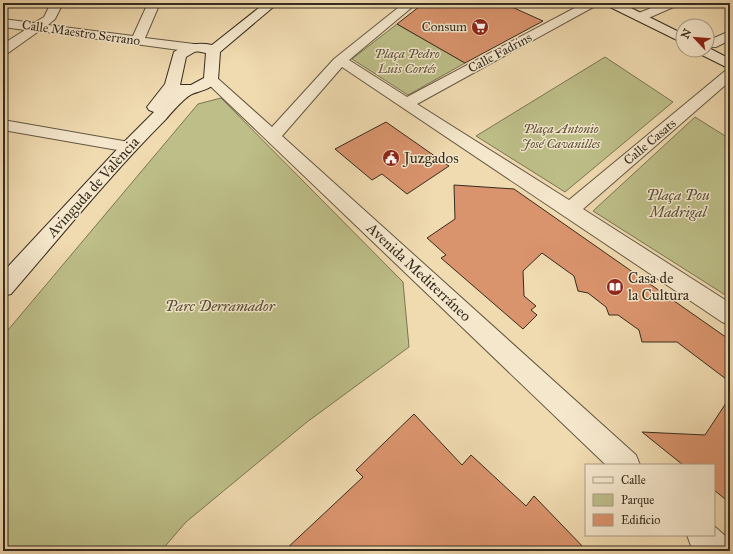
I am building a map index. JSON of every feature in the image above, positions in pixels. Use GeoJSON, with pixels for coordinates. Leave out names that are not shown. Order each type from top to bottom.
{"type":"FeatureCollection","features":[{"type":"Feature","properties":{"kind":"main road"},"geometry":{"type":"LineString","coordinates":[[129,147],[151,112],[172,85],[178,56],[185,51],[214,38],[256,3]]}},
{"type":"Feature","properties":{"kind":"main road"},"geometry":{"type":"LineString","coordinates":[[172,85],[176,88],[187,90],[198,88],[211,80],[213,51],[272,3]]}},
{"type":"Feature","properties":{"kind":"main road"},"geometry":{"type":"LineString","coordinates":[[612,3],[675,27]]}},
{"type":"Feature","properties":{"kind":"main road"},"geometry":{"type":"LineString","coordinates":[[630,3],[645,15],[675,34]]}},
{"type":"Feature","properties":{"kind":"main road"},"geometry":{"type":"LineString","coordinates":[[196,47],[213,51]]}},
{"type":"Feature","properties":{"kind":"main road"},"geometry":{"type":"LineString","coordinates":[[715,49],[729,56]]}},
{"type":"Feature","properties":{"kind":"main road","name":"Avinguda de València"},"geometry":{"type":"LineString","coordinates":[[3,287],[129,147],[187,90]]}},
{"type":"Feature","properties":{"kind":"street"},"geometry":{"type":"LineString","coordinates":[[3,50],[32,26],[46,3]]}},
{"type":"Feature","properties":{"kind":"street"},"geometry":{"type":"LineString","coordinates":[[3,41],[49,19],[57,3]]}},
{"type":"Feature","properties":{"kind":"street"},"geometry":{"type":"LineString","coordinates":[[137,41],[154,3]]}},
{"type":"Feature","properties":{"kind":"street"},"geometry":{"type":"LineString","coordinates":[[273,136],[341,61],[411,3]]}},
{"type":"Feature","properties":{"kind":"street","name":"Calle Fadrins"},"geometry":{"type":"LineString","coordinates":[[407,103],[593,3]]}},
{"type":"Feature","properties":{"kind":"street"},"geometry":{"type":"LineString","coordinates":[[645,15],[674,3]]}},
{"type":"Feature","properties":{"kind":"street","name":"Calle Maestro Serrano"},"geometry":{"type":"LineString","coordinates":[[3,23],[159,44],[196,47]]}},
{"type":"Feature","properties":{"kind":"street"},"geometry":{"type":"LineString","coordinates":[[715,42],[730,35]]}},
{"type":"Feature","properties":{"kind":"street","name":"Calle Maestro Serrano"},"geometry":{"type":"LineString","coordinates":[[159,44],[178,56]]}},
{"type":"Feature","properties":{"kind":"street"},"geometry":{"type":"LineString","coordinates":[[341,61],[730,314]]}},
{"type":"Feature","properties":{"kind":"street","name":"Calle Casats"},"geometry":{"type":"LineString","coordinates":[[570,210],[730,74]]}},
{"type":"Feature","properties":{"kind":"street","name":"Avenida Mediterráneo"},"geometry":{"type":"LineString","coordinates":[[211,80],[625,464]]}},
{"type":"Feature","properties":{"kind":"street"},"geometry":{"type":"LineString","coordinates":[[3,125],[129,147]]}},
{"type":"Feature","properties":{"kind":"street"},"geometry":{"type":"LineString","coordinates":[[703,536],[719,551]]}},
{"type":"Feature","properties":{"kind":"green space","name":"Plaça Pedro Luis Cortés"},"geometry":{"type":"Polygon","coordinates":[[[397,24],[465,63],[408,95],[352,59],[397,24]]]}},
{"type":"Feature","properties":{"kind":"green space","name":"Plaça Antonio José Cavanilles"},"geometry":{"type":"Polygon","coordinates":[[[605,57],[673,102],[565,192],[476,136],[605,57]]]}},
{"type":"Feature","properties":{"kind":"green space","name":"Parc Derramador"},"geometry":{"type":"Polygon","coordinates":[[[221,98],[403,282],[409,347],[307,422],[186,522],[161,551],[3,551],[3,336],[198,104],[221,98]]]}},
{"type":"Feature","properties":{"kind":"green space","name":"Plaça Pou Madrigal"},"geometry":{"type":"Polygon","coordinates":[[[695,117],[730,139],[730,298],[593,211],[695,117]]]}},
{"type":"Feature","properties":{"kind":"building","name":"Consum"},"geometry":{"type":"Polygon","coordinates":[[[424,3],[503,3],[543,21],[465,63],[397,24],[424,3]]]}},
{"type":"Feature","properties":{"kind":"building","name":"Juzgados"},"geometry":{"type":"Polygon","coordinates":[[[386,122],[449,166],[407,194],[382,174],[372,180],[335,149],[386,122]]]}},
{"type":"Feature","properties":{"kind":"building","name":"Casa de la Cultura"},"geometry":{"type":"Polygon","coordinates":[[[454,185],[514,189],[730,340],[730,382],[677,342],[642,342],[639,330],[618,315],[609,315],[606,307],[588,293],[578,291],[574,276],[542,253],[523,271],[524,296],[536,306],[531,310],[537,315],[523,329],[441,258],[446,255],[427,238],[455,219],[454,185]]]}},
{"type":"Feature","properties":{"kind":"building"},"geometry":{"type":"Polygon","coordinates":[[[730,397],[730,503],[715,491],[715,464],[682,464],[642,432],[705,435],[730,397]]]}},
{"type":"Feature","properties":{"kind":"building"},"geometry":{"type":"Polygon","coordinates":[[[414,414],[462,465],[471,455],[526,506],[534,496],[587,551],[284,551],[363,477],[356,470],[414,414]]]}},
{"type":"Feature","properties":{"kind":"place","name":"Consum"},"geometry":{"type":"Point","coordinates":[480,27]}},
{"type":"Feature","properties":{"kind":"place","name":"Juzgados"},"geometry":{"type":"Point","coordinates":[391,158]}},
{"type":"Feature","properties":{"kind":"place","name":"Casa de la Cultura"},"geometry":{"type":"Point","coordinates":[615,287]}}]}
